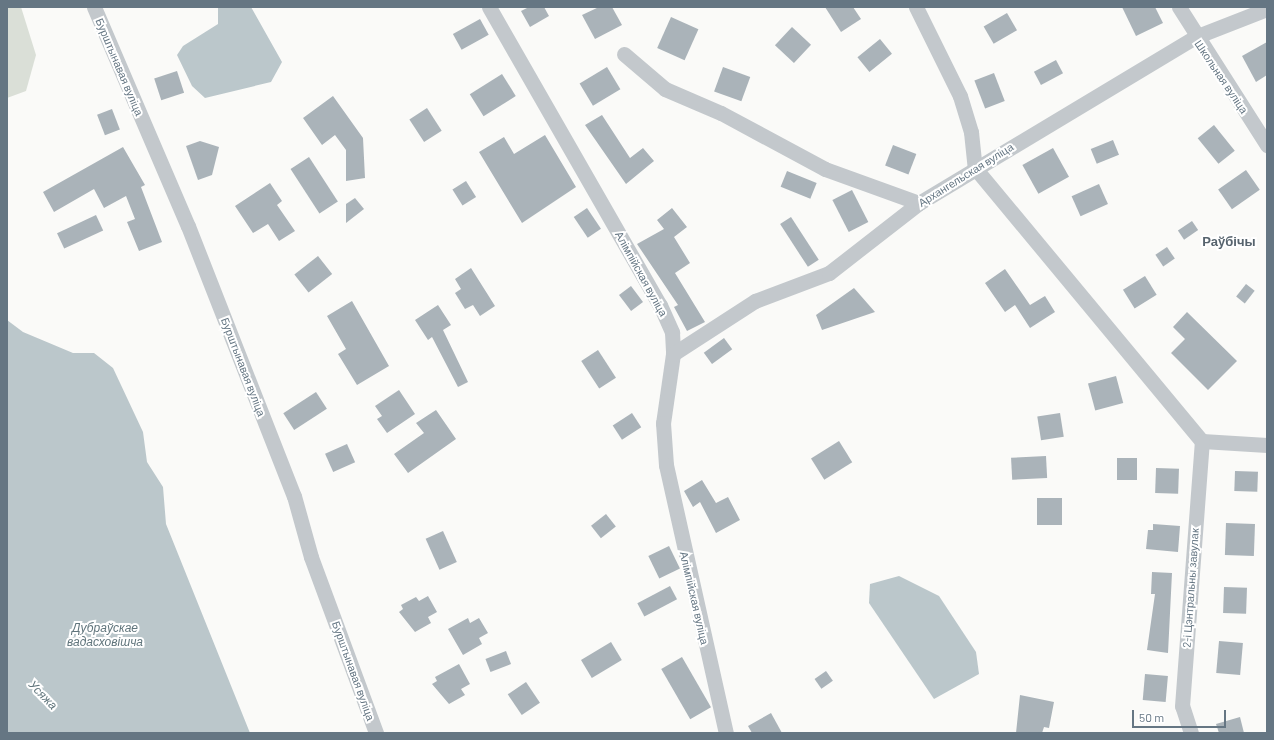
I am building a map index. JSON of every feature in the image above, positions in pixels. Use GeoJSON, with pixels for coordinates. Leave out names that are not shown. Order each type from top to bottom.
{"type":"FeatureCollection","features":[{"type":"Feature","properties":{"kind":"street","name":"Бурштынавая вуліца"},"geometry":{"type":"LineString","coordinates":[[94,7],[188,226],[294,496],[311,557],[376,733]]}},
{"type":"Feature","properties":{"kind":"street","name":"Алімпійская вуліца"},"geometry":{"type":"LineString","coordinates":[[489,7],[660,305],[672,332],[674,354],[663,423],[666,465],[726,733]]}},
{"type":"Feature","properties":{"kind":"street"},"geometry":{"type":"LineString","coordinates":[[916,7],[960,96],[971,132],[975,168],[1202,441],[1267,445]]}},
{"type":"Feature","properties":{"kind":"street","name":"Школьная вуліца"},"geometry":{"type":"LineString","coordinates":[[1178,7],[1195,37],[1267,145]]}},
{"type":"Feature","properties":{"kind":"street","name":"Архангельская вуліца"},"geometry":{"type":"LineString","coordinates":[[674,354],[755,302],[829,273],[919,203],[1195,37],[1267,9]]}},
{"type":"Feature","properties":{"kind":"street"},"geometry":{"type":"LineString","coordinates":[[624,54],[665,89],[721,113],[825,169],[919,203]]}},
{"type":"Feature","properties":{"kind":"street","name":"2-і Цэнтральны завулак"},"geometry":{"type":"LineString","coordinates":[[1191,733],[1182,706],[1202,441]]}},
{"type":"Feature","properties":{"kind":"shaded area"},"geometry":{"type":"Polygon","coordinates":[[[7,7],[21,7],[36,55],[26,91],[7,98],[7,7]]]}},
{"type":"Feature","properties":{"kind":"water"},"geometry":{"type":"Polygon","coordinates":[[[218,7],[251,7],[282,62],[271,82],[205,98],[192,86],[177,55],[183,46],[218,24],[218,7]]]}},
{"type":"Feature","properties":{"kind":"water","name":"Дубраўскае вадасховішча"},"geometry":{"type":"Polygon","coordinates":[[[7,320],[23,332],[73,353],[94,353],[113,368],[143,432],[147,462],[163,487],[166,524],[250,733],[7,733],[7,320]]]}},
{"type":"Feature","properties":{"kind":"water"},"geometry":{"type":"Polygon","coordinates":[[[899,576],[939,596],[976,652],[979,674],[934,699],[869,603],[870,584],[899,576]]]}},
{"type":"Feature","properties":{"kind":"building"},"geometry":{"type":"Polygon","coordinates":[[[529,7],[544,7],[549,16],[530,27],[521,11],[529,7]]]}},
{"type":"Feature","properties":{"kind":"building"},"geometry":{"type":"Polygon","coordinates":[[[599,7],[612,7],[622,25],[595,39],[582,15],[599,7]]]}},
{"type":"Feature","properties":{"kind":"building"},"geometry":{"type":"Polygon","coordinates":[[[825,7],[853,7],[861,19],[841,32],[825,7]]]}},
{"type":"Feature","properties":{"kind":"building"},"geometry":{"type":"Polygon","coordinates":[[[1122,7],[1155,7],[1163,23],[1136,36],[1122,7]]]}},
{"type":"Feature","properties":{"kind":"building"},"geometry":{"type":"Polygon","coordinates":[[[1007,13],[1017,30],[994,44],[984,26],[1007,13]]]}},
{"type":"Feature","properties":{"kind":"building"},"geometry":{"type":"Polygon","coordinates":[[[671,17],[698,29],[685,60],[657,48],[671,17]]]}},
{"type":"Feature","properties":{"kind":"building"},"geometry":{"type":"Polygon","coordinates":[[[480,19],[489,35],[462,50],[453,34],[480,19]]]}},
{"type":"Feature","properties":{"kind":"building"},"geometry":{"type":"Polygon","coordinates":[[[792,27],[811,45],[794,63],[775,45],[792,27]]]}},
{"type":"Feature","properties":{"kind":"building"},"geometry":{"type":"Polygon","coordinates":[[[880,39],[892,54],[869,72],[857,57],[880,39]]]}},
{"type":"Feature","properties":{"kind":"building"},"geometry":{"type":"Polygon","coordinates":[[[1267,42],[1267,75],[1256,82],[1242,56],[1267,42]]]}},
{"type":"Feature","properties":{"kind":"building"},"geometry":{"type":"Polygon","coordinates":[[[1056,60],[1063,73],[1041,85],[1034,72],[1056,60]]]}},
{"type":"Feature","properties":{"kind":"building"},"geometry":{"type":"Polygon","coordinates":[[[607,67],[620,89],[593,106],[580,83],[607,67]]]}},
{"type":"Feature","properties":{"kind":"building"},"geometry":{"type":"Polygon","coordinates":[[[723,67],[750,77],[741,101],[714,91],[723,67]]]}},
{"type":"Feature","properties":{"kind":"building"},"geometry":{"type":"Polygon","coordinates":[[[177,71],[184,93],[161,100],[154,78],[177,71]]]}},
{"type":"Feature","properties":{"kind":"building"},"geometry":{"type":"Polygon","coordinates":[[[994,73],[1005,101],[985,109],[974,81],[994,73]]]}},
{"type":"Feature","properties":{"kind":"building"},"geometry":{"type":"Polygon","coordinates":[[[502,74],[516,96],[484,116],[470,94],[502,74]]]}},
{"type":"Feature","properties":{"kind":"building"},"geometry":{"type":"Polygon","coordinates":[[[333,96],[363,138],[365,178],[346,181],[346,150],[335,135],[322,145],[303,118],[333,96]]]}},
{"type":"Feature","properties":{"kind":"building"},"geometry":{"type":"Polygon","coordinates":[[[427,108],[442,131],[424,142],[409,119],[427,108]]]}},
{"type":"Feature","properties":{"kind":"building"},"geometry":{"type":"Polygon","coordinates":[[[112,109],[120,130],[105,135],[97,115],[112,109]]]}},
{"type":"Feature","properties":{"kind":"building"},"geometry":{"type":"Polygon","coordinates":[[[602,115],[630,158],[643,148],[654,161],[626,184],[585,125],[602,115]]]}},
{"type":"Feature","properties":{"kind":"building"},"geometry":{"type":"Polygon","coordinates":[[[1214,125],[1235,151],[1218,164],[1198,138],[1214,125]]]}},
{"type":"Feature","properties":{"kind":"building"},"geometry":{"type":"Polygon","coordinates":[[[545,135],[576,187],[522,223],[479,152],[504,137],[514,154],[545,135]]]}},
{"type":"Feature","properties":{"kind":"building"},"geometry":{"type":"Polygon","coordinates":[[[1113,140],[1119,155],[1097,164],[1091,149],[1113,140]]]}},
{"type":"Feature","properties":{"kind":"building"},"geometry":{"type":"Polygon","coordinates":[[[200,141],[219,147],[212,175],[198,180],[186,146],[200,141]]]}},
{"type":"Feature","properties":{"kind":"building"},"geometry":{"type":"Polygon","coordinates":[[[893,145],[916,154],[908,174],[885,166],[893,145]]]}},
{"type":"Feature","properties":{"kind":"building"},"geometry":{"type":"Polygon","coordinates":[[[123,147],[145,185],[141,187],[162,242],[139,251],[127,222],[135,219],[126,196],[104,208],[94,189],[54,212],[43,192],[123,147]]]}},
{"type":"Feature","properties":{"kind":"building"},"geometry":{"type":"Polygon","coordinates":[[[1053,148],[1069,177],[1038,194],[1022,165],[1053,148]]]}},
{"type":"Feature","properties":{"kind":"building"},"geometry":{"type":"Polygon","coordinates":[[[309,157],[338,201],[319,213],[291,169],[309,157]]]}},
{"type":"Feature","properties":{"kind":"building"},"geometry":{"type":"Polygon","coordinates":[[[1246,170],[1260,190],[1232,209],[1218,190],[1246,170]]]}},
{"type":"Feature","properties":{"kind":"building"},"geometry":{"type":"Polygon","coordinates":[[[787,171],[817,183],[810,199],[781,187],[787,171]]]}},
{"type":"Feature","properties":{"kind":"building"},"geometry":{"type":"Polygon","coordinates":[[[466,181],[476,197],[462,206],[452,189],[466,181]]]}},
{"type":"Feature","properties":{"kind":"building"},"geometry":{"type":"Polygon","coordinates":[[[270,183],[282,201],[277,205],[295,231],[279,241],[268,224],[253,233],[235,206],[270,183]]]}},
{"type":"Feature","properties":{"kind":"building"},"geometry":{"type":"Polygon","coordinates":[[[1099,184],[1108,204],[1081,216],[1072,196],[1099,184]]]}},
{"type":"Feature","properties":{"kind":"building"},"geometry":{"type":"Polygon","coordinates":[[[852,190],[868,222],[849,232],[832,200],[852,190]]]}},
{"type":"Feature","properties":{"kind":"building"},"geometry":{"type":"Polygon","coordinates":[[[355,198],[364,209],[346,223],[346,204],[355,198]]]}},
{"type":"Feature","properties":{"kind":"building"},"geometry":{"type":"Polygon","coordinates":[[[587,208],[601,229],[588,238],[574,217],[587,208]]]}},
{"type":"Feature","properties":{"kind":"building"},"geometry":{"type":"Polygon","coordinates":[[[672,208],[687,227],[674,237],[690,263],[675,273],[705,322],[687,331],[674,307],[678,305],[637,244],[664,229],[657,220],[672,208]]]}},
{"type":"Feature","properties":{"kind":"building"},"geometry":{"type":"Polygon","coordinates":[[[96,215],[103,230],[64,249],[57,233],[96,215]]]}},
{"type":"Feature","properties":{"kind":"building"},"geometry":{"type":"Polygon","coordinates":[[[791,217],[819,260],[808,267],[780,224],[791,217]]]}},
{"type":"Feature","properties":{"kind":"building"},"geometry":{"type":"Polygon","coordinates":[[[1192,221],[1198,230],[1184,240],[1178,231],[1192,221]]]}},
{"type":"Feature","properties":{"kind":"building"},"geometry":{"type":"Polygon","coordinates":[[[1167,247],[1175,259],[1163,266],[1155,255],[1167,247]]]}},
{"type":"Feature","properties":{"kind":"building"},"geometry":{"type":"Polygon","coordinates":[[[318,256],[332,274],[309,293],[294,274],[318,256]]]}},
{"type":"Feature","properties":{"kind":"building"},"geometry":{"type":"Polygon","coordinates":[[[471,268],[495,306],[480,316],[473,305],[465,309],[455,293],[461,289],[455,279],[471,268]]]}},
{"type":"Feature","properties":{"kind":"building"},"geometry":{"type":"Polygon","coordinates":[[[1005,269],[1030,305],[1045,296],[1055,312],[1030,328],[1015,305],[1005,312],[985,283],[1005,269]]]}},
{"type":"Feature","properties":{"kind":"building"},"geometry":{"type":"Polygon","coordinates":[[[1145,276],[1157,295],[1135,308],[1123,290],[1145,276]]]}},
{"type":"Feature","properties":{"kind":"building"},"geometry":{"type":"Polygon","coordinates":[[[1246,284],[1255,291],[1245,303],[1236,297],[1246,284]]]}},
{"type":"Feature","properties":{"kind":"building"},"geometry":{"type":"Polygon","coordinates":[[[631,286],[643,302],[631,311],[619,295],[631,286]]]}},
{"type":"Feature","properties":{"kind":"building"},"geometry":{"type":"Polygon","coordinates":[[[854,288],[875,312],[822,330],[816,315],[854,288]]]}},
{"type":"Feature","properties":{"kind":"building"},"geometry":{"type":"Polygon","coordinates":[[[352,301],[389,366],[357,385],[338,354],[346,349],[327,316],[352,301]]]}},
{"type":"Feature","properties":{"kind":"building"},"geometry":{"type":"Polygon","coordinates":[[[438,305],[451,325],[443,330],[468,382],[458,387],[432,337],[428,340],[415,320],[438,305]]]}},
{"type":"Feature","properties":{"kind":"building"},"geometry":{"type":"Polygon","coordinates":[[[1187,312],[1237,361],[1208,390],[1171,353],[1185,339],[1173,327],[1187,312]]]}},
{"type":"Feature","properties":{"kind":"building"},"geometry":{"type":"Polygon","coordinates":[[[724,338],[732,349],[712,364],[704,353],[724,338]]]}},
{"type":"Feature","properties":{"kind":"building"},"geometry":{"type":"Polygon","coordinates":[[[598,350],[616,378],[599,389],[581,361],[598,350]]]}},
{"type":"Feature","properties":{"kind":"building"},"geometry":{"type":"Polygon","coordinates":[[[1116,376],[1123,403],[1095,411],[1088,384],[1116,376]]]}},
{"type":"Feature","properties":{"kind":"building"},"geometry":{"type":"Polygon","coordinates":[[[399,390],[415,414],[387,433],[377,419],[382,416],[375,406],[399,390]]]}},
{"type":"Feature","properties":{"kind":"building"},"geometry":{"type":"Polygon","coordinates":[[[316,392],[327,409],[294,430],[283,413],[316,392]]]}},
{"type":"Feature","properties":{"kind":"building"},"geometry":{"type":"Polygon","coordinates":[[[436,410],[456,439],[408,473],[394,454],[424,433],[416,423],[436,410]]]}},
{"type":"Feature","properties":{"kind":"building"},"geometry":{"type":"Polygon","coordinates":[[[632,413],[641,427],[622,440],[613,426],[632,413]]]}},
{"type":"Feature","properties":{"kind":"building"},"geometry":{"type":"Polygon","coordinates":[[[1060,413],[1064,437],[1041,440],[1037,417],[1060,413]]]}},
{"type":"Feature","properties":{"kind":"building"},"geometry":{"type":"Polygon","coordinates":[[[839,441],[852,462],[824,480],[811,458],[839,441]]]}},
{"type":"Feature","properties":{"kind":"building"},"geometry":{"type":"Polygon","coordinates":[[[347,444],[355,462],[333,472],[325,454],[347,444]]]}},
{"type":"Feature","properties":{"kind":"building"},"geometry":{"type":"Polygon","coordinates":[[[1046,456],[1047,478],[1012,480],[1011,458],[1046,456]]]}},
{"type":"Feature","properties":{"kind":"building"},"geometry":{"type":"Polygon","coordinates":[[[1117,458],[1137,458],[1137,480],[1117,480],[1117,458]]]}},
{"type":"Feature","properties":{"kind":"building"},"geometry":{"type":"Polygon","coordinates":[[[1156,468],[1179,469],[1178,494],[1155,493],[1156,468]]]}},
{"type":"Feature","properties":{"kind":"building"},"geometry":{"type":"Polygon","coordinates":[[[1235,471],[1258,472],[1257,492],[1234,491],[1235,471]]]}},
{"type":"Feature","properties":{"kind":"building"},"geometry":{"type":"Polygon","coordinates":[[[702,480],[716,503],[728,497],[740,520],[716,533],[700,502],[693,507],[684,491],[702,480]]]}},
{"type":"Feature","properties":{"kind":"building"},"geometry":{"type":"Polygon","coordinates":[[[1037,498],[1062,498],[1062,525],[1037,525],[1037,498]]]}},
{"type":"Feature","properties":{"kind":"building"},"geometry":{"type":"Polygon","coordinates":[[[606,514],[616,527],[601,538],[591,526],[606,514]]]}},
{"type":"Feature","properties":{"kind":"building"},"geometry":{"type":"Polygon","coordinates":[[[1226,523],[1255,524],[1254,556],[1225,555],[1226,523]]]}},
{"type":"Feature","properties":{"kind":"building"},"geometry":{"type":"Polygon","coordinates":[[[1153,524],[1180,526],[1178,552],[1146,549],[1148,530],[1153,530],[1153,524]]]}},
{"type":"Feature","properties":{"kind":"building"},"geometry":{"type":"Polygon","coordinates":[[[443,531],[457,562],[439,570],[426,539],[443,531]]]}},
{"type":"Feature","properties":{"kind":"building"},"geometry":{"type":"Polygon","coordinates":[[[669,546],[680,568],[659,579],[648,556],[669,546]]]}},
{"type":"Feature","properties":{"kind":"building"},"geometry":{"type":"Polygon","coordinates":[[[1152,572],[1172,573],[1168,653],[1147,650],[1155,594],[1151,594],[1152,572]]]}},
{"type":"Feature","properties":{"kind":"building"},"geometry":{"type":"Polygon","coordinates":[[[670,586],[677,599],[644,617],[637,603],[670,586]]]}},
{"type":"Feature","properties":{"kind":"building"},"geometry":{"type":"Polygon","coordinates":[[[1224,587],[1247,588],[1246,614],[1223,613],[1224,587]]]}},
{"type":"Feature","properties":{"kind":"building"},"geometry":{"type":"Polygon","coordinates":[[[428,596],[437,612],[428,617],[431,623],[415,632],[399,612],[403,609],[401,605],[416,597],[419,601],[428,596]]]}},
{"type":"Feature","properties":{"kind":"building"},"geometry":{"type":"Polygon","coordinates":[[[468,618],[470,623],[479,618],[488,633],[479,638],[482,644],[463,655],[448,629],[468,618]]]}},
{"type":"Feature","properties":{"kind":"building"},"geometry":{"type":"Polygon","coordinates":[[[1219,641],[1243,643],[1240,675],[1216,673],[1219,641]]]}},
{"type":"Feature","properties":{"kind":"building"},"geometry":{"type":"Polygon","coordinates":[[[611,642],[622,660],[592,678],[581,660],[611,642]]]}},
{"type":"Feature","properties":{"kind":"building"},"geometry":{"type":"Polygon","coordinates":[[[506,651],[511,664],[490,672],[485,659],[506,651]]]}},
{"type":"Feature","properties":{"kind":"building"},"geometry":{"type":"Polygon","coordinates":[[[682,657],[711,707],[690,719],[661,669],[682,657]]]}},
{"type":"Feature","properties":{"kind":"building"},"geometry":{"type":"Polygon","coordinates":[[[459,664],[470,684],[461,689],[465,695],[449,704],[432,684],[437,681],[435,677],[459,664]]]}},
{"type":"Feature","properties":{"kind":"building"},"geometry":{"type":"Polygon","coordinates":[[[826,671],[833,681],[821,689],[815,679],[826,671]]]}},
{"type":"Feature","properties":{"kind":"building"},"geometry":{"type":"Polygon","coordinates":[[[1145,674],[1168,676],[1166,702],[1143,700],[1145,674]]]}},
{"type":"Feature","properties":{"kind":"building"},"geometry":{"type":"Polygon","coordinates":[[[526,682],[540,703],[522,715],[508,694],[526,682]]]}},
{"type":"Feature","properties":{"kind":"building"},"geometry":{"type":"Polygon","coordinates":[[[1020,695],[1054,702],[1049,728],[1044,727],[1042,733],[1016,733],[1020,695]]]}},
{"type":"Feature","properties":{"kind":"building"},"geometry":{"type":"Polygon","coordinates":[[[771,713],[782,733],[752,733],[748,726],[771,713]]]}},
{"type":"Feature","properties":{"kind":"building"},"geometry":{"type":"Polygon","coordinates":[[[1240,717],[1244,733],[1219,733],[1216,724],[1240,717]]]}},
{"type":"Feature","properties":{"kind":"district","name":"Раўбічы"},"geometry":{"type":"Point","coordinates":[1229,241]}},
{"type":"Feature","properties":{"kind":"water label","name":"Усяжа"},"geometry":{"type":"Point","coordinates":[43,695]}}]}
